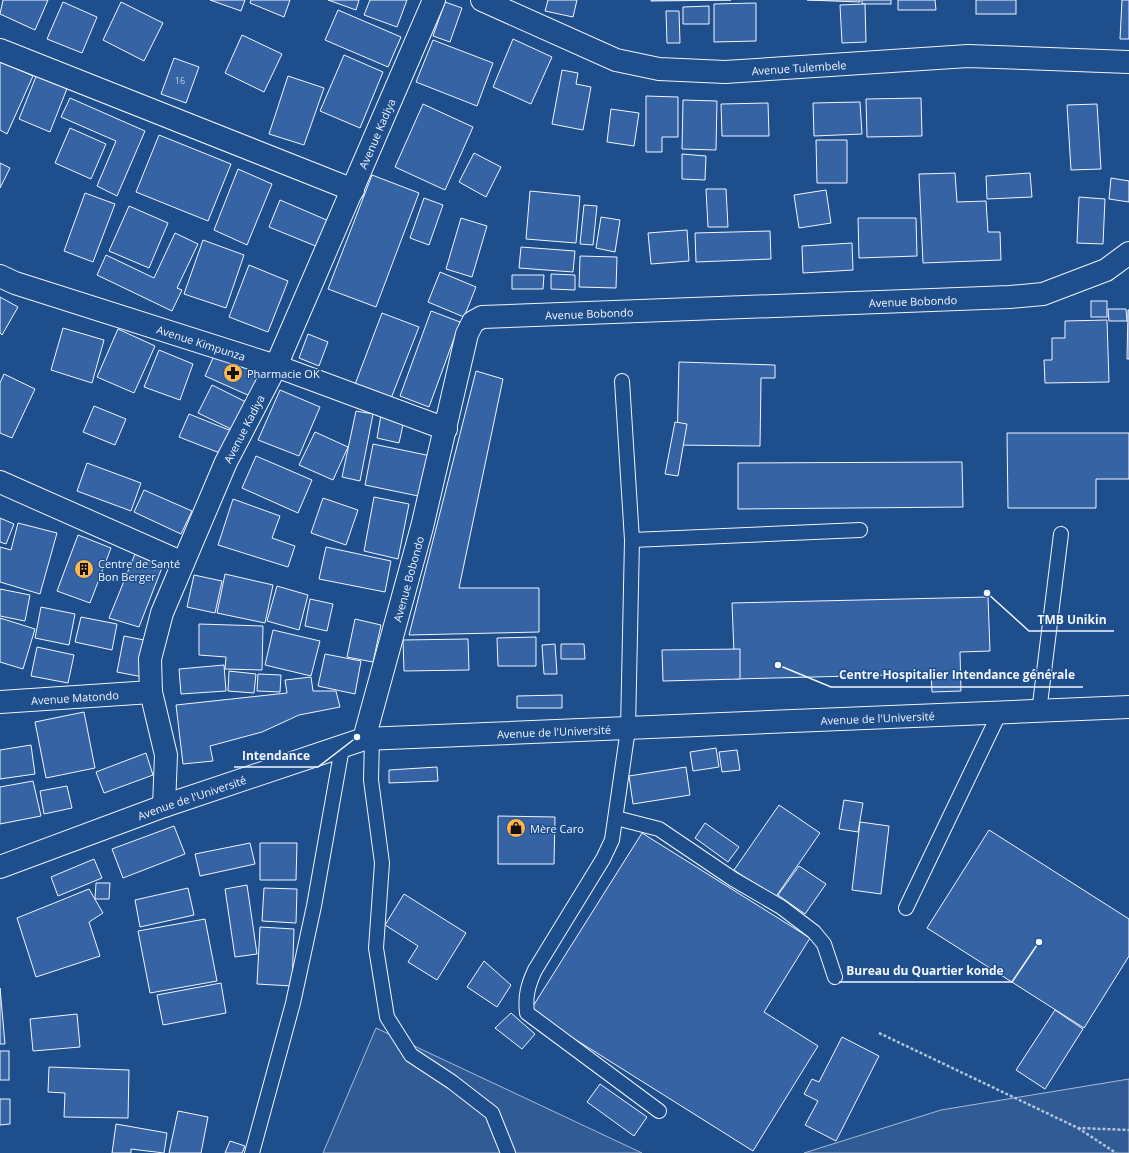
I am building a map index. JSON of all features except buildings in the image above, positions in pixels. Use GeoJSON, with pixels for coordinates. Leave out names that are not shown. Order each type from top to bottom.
{"type":"FeatureCollection","features":[{"type":"Feature","properties":{"kind":"street","name":"Avenue Kadiya"},"geometry":{"type":"LineString","coordinates":[[164,806],[166,755],[150,692],[150,659],[162,612],[226,462],[276,366],[434,0]]}},
{"type":"Feature","properties":{"kind":"street","name":"Avenue Tulembele"},"geometry":{"type":"LineString","coordinates":[[482,0],[616,60],[660,70],[725,72],[968,56],[1129,62]]}},
{"type":"Feature","properties":{"kind":"street"},"geometry":{"type":"LineString","coordinates":[[0,50],[352,190]]}},
{"type":"Feature","properties":{"kind":"street","name":"Avenue Bobondo"},"geometry":{"type":"LineString","coordinates":[[368,739],[446,429],[467,334],[472,322],[482,317],[1010,297],[1043,294],[1106,270],[1129,253]]}},
{"type":"Feature","properties":{"kind":"street","name":"Avenue Kimpunza"},"geometry":{"type":"LineString","coordinates":[[0,276],[15,283],[276,366],[446,429]]}},
{"type":"Feature","properties":{"kind":"street"},"geometry":{"type":"LineString","coordinates":[[0,482],[183,563]]}},
{"type":"Feature","properties":{"kind":"street","name":"Avenue Matondo"},"geometry":{"type":"LineString","coordinates":[[0,702],[150,692]]}},
{"type":"Feature","properties":{"kind":"street","name":"Avenue de l'Université"},"geometry":{"type":"LineString","coordinates":[[0,867],[164,806],[368,739],[999,714],[1128,706]]}},
{"type":"Feature","properties":{"kind":"lane"},"geometry":{"type":"LineString","coordinates":[[622,381],[632,540],[628,729],[616,818],[612,840],[603,859],[535,970],[528,986],[526,1000],[527,1013],[659,1111]]}},
{"type":"Feature","properties":{"kind":"lane"},"geometry":{"type":"LineString","coordinates":[[632,540],[860,530]]}},
{"type":"Feature","properties":{"kind":"lane"},"geometry":{"type":"LineString","coordinates":[[1039,712],[1060,534]]}},
{"type":"Feature","properties":{"kind":"lane"},"geometry":{"type":"LineString","coordinates":[[906,908],[999,714]]}},
{"type":"Feature","properties":{"kind":"lane"},"geometry":{"type":"LineString","coordinates":[[368,739],[371,780],[382,863],[376,948],[387,1017],[410,1054],[452,1082],[492,1113],[508,1153]]}},
{"type":"Feature","properties":{"kind":"lane"},"geometry":{"type":"LineString","coordinates":[[252,1153],[293,1003],[303,959],[342,748]]}},
{"type":"Feature","properties":{"kind":"lane"},"geometry":{"type":"LineString","coordinates":[[616,818],[659,829],[733,879],[781,907],[814,932],[824,944],[835,977]]}},
{"type":"Feature","properties":{"kind":"path"},"geometry":{"type":"LineString","coordinates":[[879,1033],[1078,1128],[1116,1153]]}},
{"type":"Feature","properties":{"kind":"path"},"geometry":{"type":"LineString","coordinates":[[1078,1128],[1129,1130]]}},
{"type":"Feature","properties":{"kind":"shaded area"},"geometry":{"type":"Polygon","coordinates":[[[376,1028],[642,1153],[323,1153],[376,1028]]]}},
{"type":"Feature","properties":{"kind":"shaded area"},"geometry":{"type":"Polygon","coordinates":[[[1129,1079],[1129,1153],[804,1153],[941,1110],[1129,1079]]]}},
{"type":"Feature","properties":{"kind":"place","name":"Pharmacie OK"},"geometry":{"type":"Point","coordinates":[233,373]}},
{"type":"Feature","properties":{"kind":"place","name":"Centre de Santé Bon Berger"},"geometry":{"type":"Point","coordinates":[84,569]}},
{"type":"Feature","properties":{"kind":"place","name":"TMB Unikin"},"geometry":{"type":"Point","coordinates":[987,593]}},
{"type":"Feature","properties":{"kind":"place","name":"Centre Hospitalier Intendance générale"},"geometry":{"type":"Point","coordinates":[778,665]}},
{"type":"Feature","properties":{"kind":"place","name":"Intendance"},"geometry":{"type":"Point","coordinates":[357,737]}},
{"type":"Feature","properties":{"kind":"place","name":"Mère Caro"},"geometry":{"type":"Point","coordinates":[516,828]}},
{"type":"Feature","properties":{"kind":"place","name":"Bureau du Quartier konde"},"geometry":{"type":"Point","coordinates":[1039,942]}}]}
